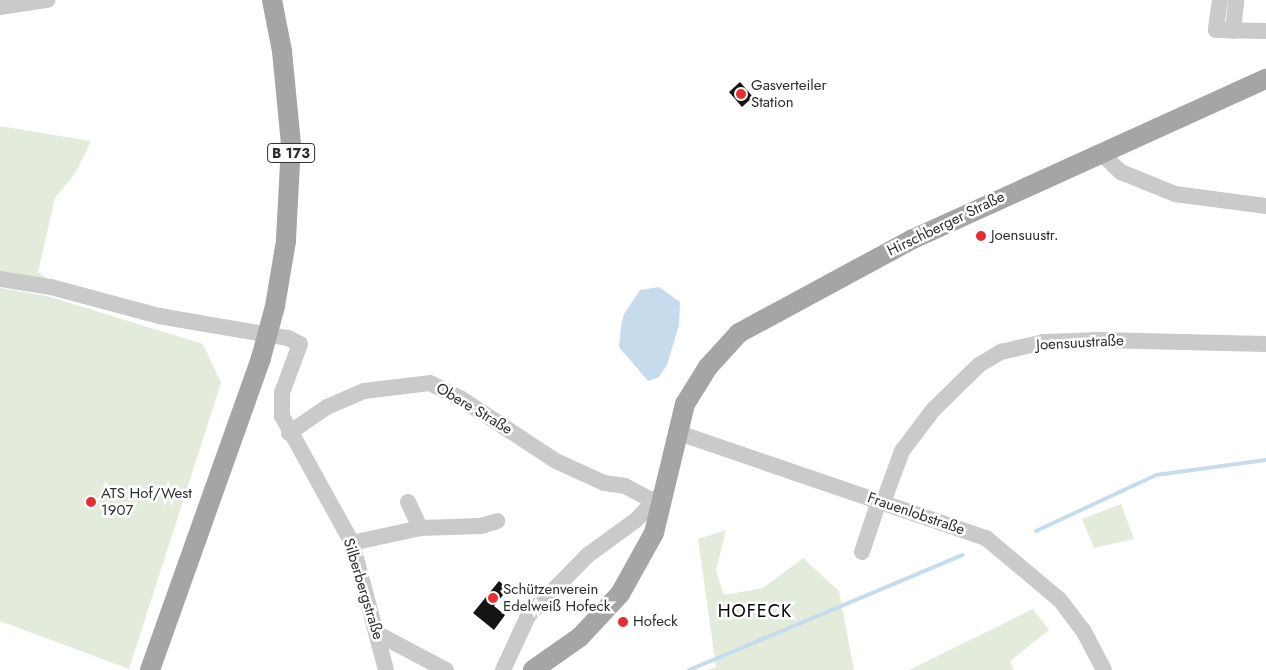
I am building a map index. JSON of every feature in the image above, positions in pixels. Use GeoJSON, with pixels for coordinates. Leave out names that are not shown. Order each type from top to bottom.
{"type":"FeatureCollection","features":[{"type":"Feature","properties":{"kind":"main road","name":"B 173"},"geometry":{"type":"LineString","coordinates":[[150,670],[261,358],[275,306],[286,241],[291,144],[282,51],[272,0]]}},
{"type":"Feature","properties":{"kind":"main road","name":"Hirschberger Straße"},"geometry":{"type":"LineString","coordinates":[[533,670],[580,637],[620,594],[654,533],[668,486],[676,432],[685,404],[708,367],[740,334],[755,323],[913,240],[1100,153],[1266,79]]}},
{"type":"Feature","properties":{"kind":"street"},"geometry":{"type":"LineString","coordinates":[[0,7],[47,0]]}},
{"type":"Feature","properties":{"kind":"street"},"geometry":{"type":"LineString","coordinates":[[1220,0],[1216,30],[1266,31]]}},
{"type":"Feature","properties":{"kind":"street"},"geometry":{"type":"LineString","coordinates":[[1233,31],[1236,0]]}},
{"type":"Feature","properties":{"kind":"street"},"geometry":{"type":"LineString","coordinates":[[1100,153],[1121,172],[1175,194],[1266,206]]}},
{"type":"Feature","properties":{"kind":"street","name":"Silberbergstraße"},"geometry":{"type":"LineString","coordinates":[[0,279],[51,287],[151,315],[295,340],[300,344],[280,404],[290,433],[352,543],[378,634],[386,670]]}},
{"type":"Feature","properties":{"kind":"street","name":"Joensuustraße"},"geometry":{"type":"LineString","coordinates":[[862,552],[902,452],[933,410],[973,370],[1001,352],[1044,342],[1092,340],[1266,344]]}},
{"type":"Feature","properties":{"kind":"street","name":"Obere Straße"},"geometry":{"type":"LineString","coordinates":[[290,433],[327,407],[364,392],[430,383],[460,398],[556,461],[604,483],[625,486],[653,501]]}},
{"type":"Feature","properties":{"kind":"street","name":"Frauenlobstraße"},"geometry":{"type":"LineString","coordinates":[[676,432],[986,538],[1060,600],[1083,630],[1104,670]]}},
{"type":"Feature","properties":{"kind":"street"},"geometry":{"type":"LineString","coordinates":[[503,670],[528,616],[588,555],[636,520],[668,486]]}},
{"type":"Feature","properties":{"kind":"street"},"geometry":{"type":"LineString","coordinates":[[408,502],[420,528]]}},
{"type":"Feature","properties":{"kind":"street"},"geometry":{"type":"LineString","coordinates":[[352,543],[420,528],[481,526],[497,521]]}},
{"type":"Feature","properties":{"kind":"street"},"geometry":{"type":"LineString","coordinates":[[378,634],[446,670]]}},
{"type":"Feature","properties":{"kind":"green space"},"geometry":{"type":"Polygon","coordinates":[[[0,126],[91,141],[76,172],[55,198],[38,272],[48,279],[0,272],[0,126]]]}},
{"type":"Feature","properties":{"kind":"green space","name":"ATS Hof/West 1907"},"geometry":{"type":"Polygon","coordinates":[[[0,288],[47,296],[203,344],[221,383],[129,669],[0,621],[0,288]]]}},
{"type":"Feature","properties":{"kind":"green space"},"geometry":{"type":"Polygon","coordinates":[[[1121,504],[1134,539],[1094,548],[1082,519],[1121,504]]]}},
{"type":"Feature","properties":{"kind":"green space"},"geometry":{"type":"Polygon","coordinates":[[[726,530],[716,571],[724,595],[763,588],[803,558],[839,591],[854,670],[707,670],[716,667],[698,539],[726,530]]]}},
{"type":"Feature","properties":{"kind":"green space"},"geometry":{"type":"Polygon","coordinates":[[[1033,609],[1049,630],[1010,661],[1014,670],[909,670],[1033,609]]]}},
{"type":"Feature","properties":{"kind":"water"},"geometry":{"type":"Polygon","coordinates":[[[659,287],[680,302],[679,325],[667,365],[659,377],[648,381],[619,347],[621,327],[624,314],[640,290],[659,287]]]}},
{"type":"Feature","properties":{"kind":"building","name":"Gasverteiler Station"},"geometry":{"type":"Polygon","coordinates":[[[740,82],[753,97],[742,107],[729,92],[740,82]]]}},
{"type":"Feature","properties":{"kind":"building","name":"Schützenverein Edelweiß Hofeck"},"geometry":{"type":"Polygon","coordinates":[[[499,581],[508,589],[494,606],[505,615],[494,630],[473,613],[499,581]]]}},
{"type":"Feature","properties":{"kind":"waterway"},"geometry":{"type":"LineString","coordinates":[[1036,531],[1156,475],[1266,460]]}},
{"type":"Feature","properties":{"kind":"waterway"},"geometry":{"type":"LineString","coordinates":[[689,670],[963,555]]}},
{"type":"Feature","properties":{"kind":"place","name":"Gasverteiler Station"},"geometry":{"type":"Point","coordinates":[741,94]}},
{"type":"Feature","properties":{"kind":"place","name":"Joensuustr."},"geometry":{"type":"Point","coordinates":[981,236]}},
{"type":"Feature","properties":{"kind":"place","name":"ATS Hof/West 1907"},"geometry":{"type":"Point","coordinates":[91,502]}},
{"type":"Feature","properties":{"kind":"place","name":"Schützenverein Edelweiß Hofeck"},"geometry":{"type":"Point","coordinates":[493,598]}},
{"type":"Feature","properties":{"kind":"place","name":"Hofeck"},"geometry":{"type":"Point","coordinates":[623,622]}},
{"type":"Feature","properties":{"kind":"district","name":"HOFECK"},"geometry":{"type":"Point","coordinates":[755,611]}}]}
